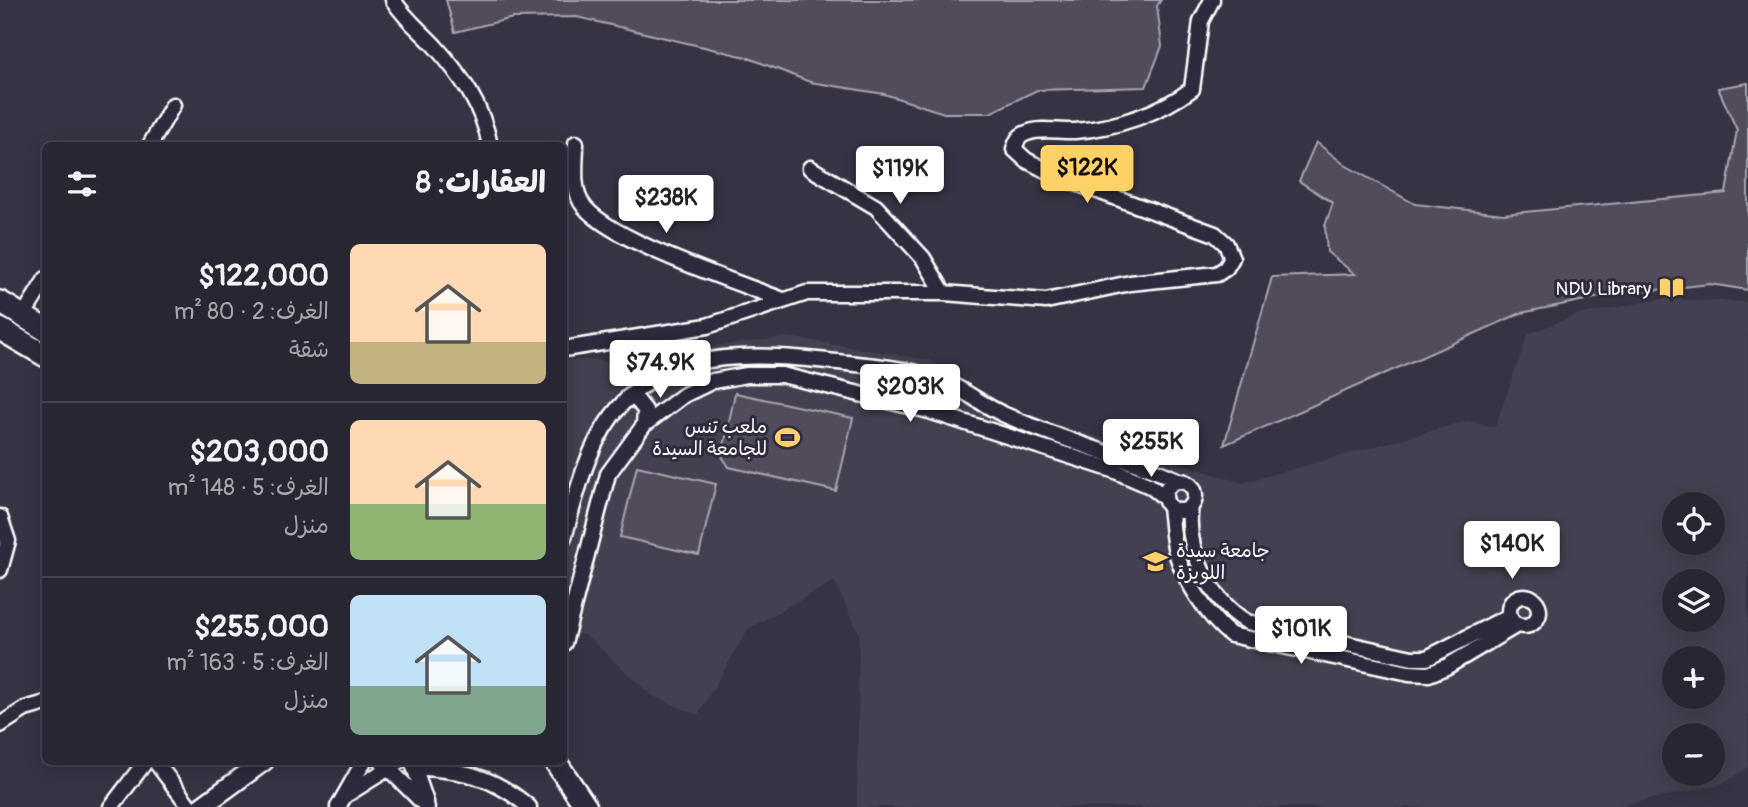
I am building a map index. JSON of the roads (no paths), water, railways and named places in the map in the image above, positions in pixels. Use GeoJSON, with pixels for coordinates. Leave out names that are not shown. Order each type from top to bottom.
{"type":"FeatureCollection","features":[{"type":"Feature","properties":{"kind":"highway"},"geometry":{"type":"LineString","coordinates":[[0,302],[42,328]]}},
{"type":"Feature","properties":{"kind":"highway"},"geometry":{"type":"LineString","coordinates":[[1,334],[42,354]]}},
{"type":"Feature","properties":{"kind":"highway"},"geometry":{"type":"LineString","coordinates":[[558,765],[586,807]]}},
{"type":"Feature","properties":{"kind":"main road"},"geometry":{"type":"LineString","coordinates":[[201,807],[259,765]]}},
{"type":"Feature","properties":{"kind":"street"},"geometry":{"type":"LineString","coordinates":[[394,0],[408,23],[432,43],[465,82],[485,119],[489,142]]}},
{"type":"Feature","properties":{"kind":"street"},"geometry":{"type":"LineString","coordinates":[[567,349],[707,326],[807,293],[854,290],[1059,300],[1130,283],[1205,277],[1226,268],[1232,258],[1231,251],[1215,234],[1057,176],[1026,160],[1014,149],[1018,138],[1029,131],[1076,131],[1108,125],[1160,109],[1192,89],[1201,21],[1212,0]]}},
{"type":"Feature","properties":{"kind":"street"},"geometry":{"type":"LineString","coordinates":[[152,142],[173,105]]}},
{"type":"Feature","properties":{"kind":"street"},"geometry":{"type":"LineString","coordinates":[[576,144],[578,194],[581,202],[596,218],[653,248],[783,300]]}},
{"type":"Feature","properties":{"kind":"street"},"geometry":{"type":"LineString","coordinates":[[810,169],[876,206],[923,258],[943,293]]}},
{"type":"Feature","properties":{"kind":"street"},"geometry":{"type":"LineString","coordinates":[[23,316],[42,285]]}},
{"type":"Feature","properties":{"kind":"street"},"geometry":{"type":"LineString","coordinates":[[567,528],[590,452],[605,426],[628,397],[649,380],[676,367],[770,355],[904,370],[938,379],[1003,415],[1188,483],[1195,496],[1188,524],[1192,548],[1217,593],[1233,614],[1247,622],[1412,658],[1427,658],[1513,621],[1429,674],[1409,673],[1231,635],[1216,624],[1181,564],[1175,548],[1167,502],[1168,486],[1178,480]]}},
{"type":"Feature","properties":{"kind":"street"},"geometry":{"type":"LineString","coordinates":[[644,425],[684,394],[713,381],[747,375],[782,375],[965,421],[1113,470],[1150,486],[1181,511],[1191,506]]}},
{"type":"Feature","properties":{"kind":"street"},"geometry":{"type":"LineString","coordinates":[[567,631],[608,474],[647,417],[637,400],[628,397]]}},
{"type":"Feature","properties":{"kind":"street"},"geometry":{"type":"LineString","coordinates":[[0,517],[8,541],[0,570]]}},
{"type":"Feature","properties":{"kind":"street"},"geometry":{"type":"LineString","coordinates":[[0,725],[25,709],[42,704]]}},
{"type":"Feature","properties":{"kind":"street"},"geometry":{"type":"LineString","coordinates":[[111,807],[143,765]]}},
{"type":"Feature","properties":{"kind":"street"},"geometry":{"type":"LineString","coordinates":[[158,765],[190,807]]}},
{"type":"Feature","properties":{"kind":"street"},"geometry":{"type":"LineString","coordinates":[[342,801],[362,765]]}},
{"type":"Feature","properties":{"kind":"street"},"geometry":{"type":"LineString","coordinates":[[342,801],[389,765]]}},
{"type":"Feature","properties":{"kind":"street"},"geometry":{"type":"LineString","coordinates":[[391,765],[427,807],[413,765]]}},
{"type":"Feature","properties":{"kind":"street"},"geometry":{"type":"LineString","coordinates":[[420,765],[472,773],[513,793],[529,807]]}},
{"type":"Feature","properties":{"kind":"place","name":"NDU Library"},"geometry":{"type":"Point","coordinates":[1671,288]}},
{"type":"Feature","properties":{"kind":"place","name":"ملعب تنس للجامعة السيدة"},"geometry":{"type":"Point","coordinates":[787,437]}},
{"type":"Feature","properties":{"kind":"place","name":"جامعة سيدة اللويزة"},"geometry":{"type":"Point","coordinates":[1156,561]}}]}
